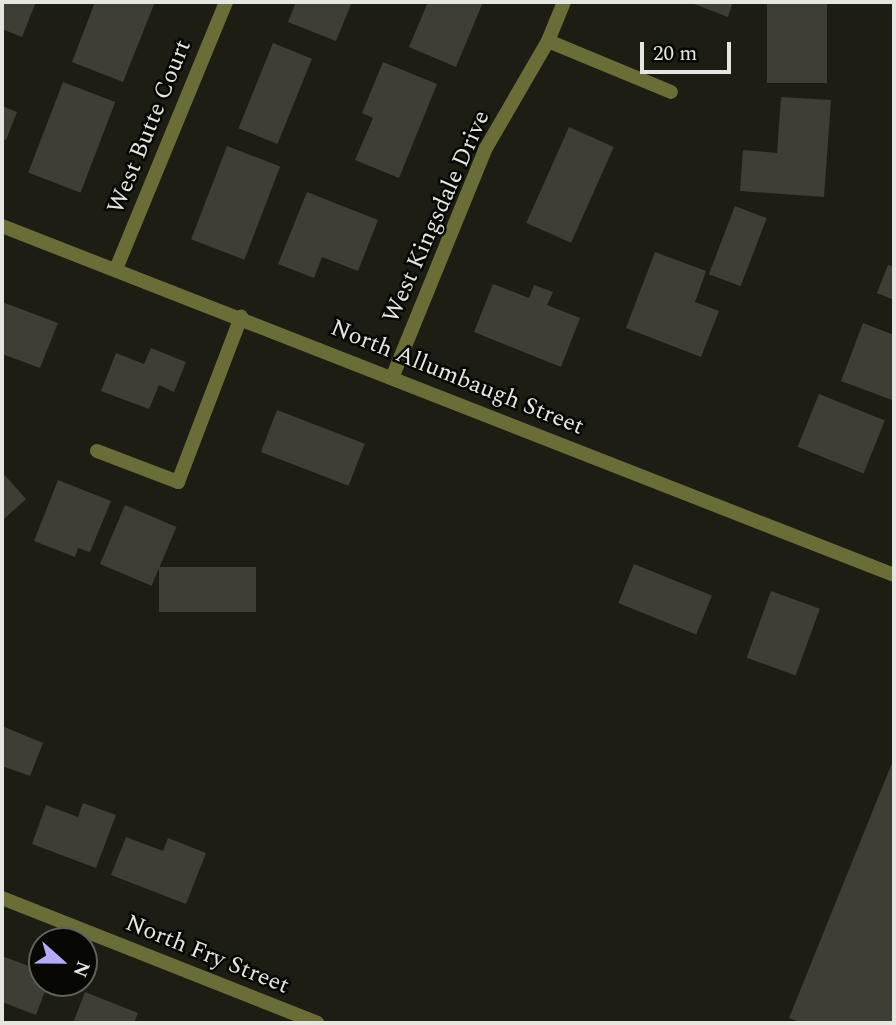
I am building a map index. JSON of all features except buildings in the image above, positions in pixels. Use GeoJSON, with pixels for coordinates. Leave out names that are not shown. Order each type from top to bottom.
{"type":"FeatureCollection","features":[{"type":"Feature","properties":{"kind":"street","name":"West Butte Court"},"geometry":{"type":"LineString","coordinates":[[116,269],[226,2]]}},
{"type":"Feature","properties":{"kind":"street","name":"West Kingsdale Drive"},"geometry":{"type":"LineString","coordinates":[[392,378],[486,148],[548,41],[564,2]]}},
{"type":"Feature","properties":{"kind":"street"},"geometry":{"type":"LineString","coordinates":[[548,41],[671,92]]}},
{"type":"Feature","properties":{"kind":"street","name":"North Allumbaugh Street"},"geometry":{"type":"LineString","coordinates":[[2,226],[242,317],[894,575]]}},
{"type":"Feature","properties":{"kind":"street"},"geometry":{"type":"LineString","coordinates":[[97,451],[178,482],[242,317]]}},
{"type":"Feature","properties":{"kind":"street","name":"North Fry Street"},"geometry":{"type":"LineString","coordinates":[[2,898],[317,1023]]}}]}
